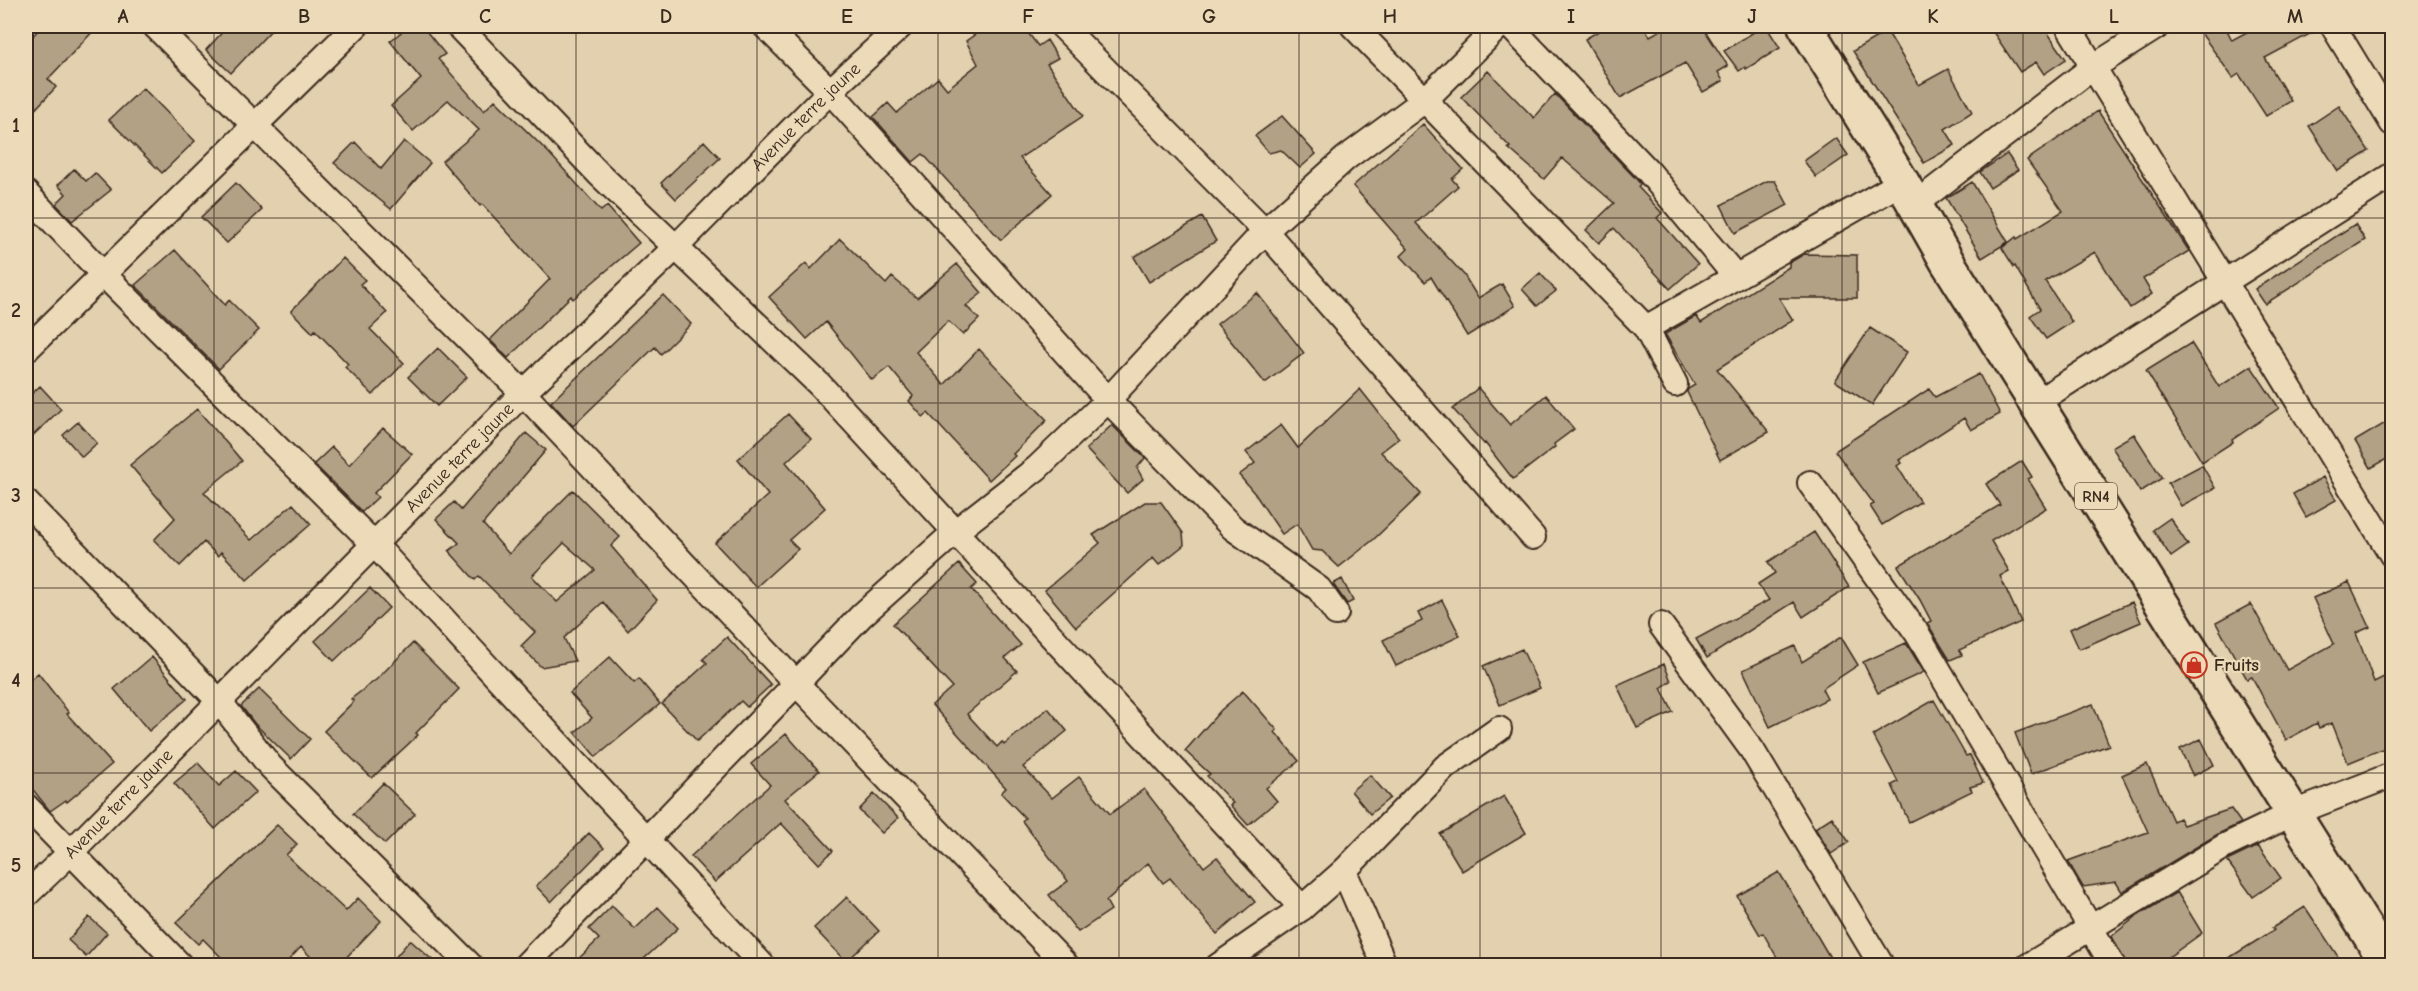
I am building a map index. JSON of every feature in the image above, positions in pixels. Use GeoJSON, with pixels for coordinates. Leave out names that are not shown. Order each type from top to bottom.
{"type":"FeatureCollection","features":[{"type":"Feature","properties":{"kind":"highway","name":"RN4"},"geometry":{"type":"LineString","coordinates":[[1805,26],[1908,193],[1948,263],[2389,966]]}},
{"type":"Feature","properties":{"kind":"street"},"geometry":{"type":"LineString","coordinates":[[155,26],[523,393],[1067,966]]}},
{"type":"Feature","properties":{"kind":"street"},"geometry":{"type":"LineString","coordinates":[[26,350],[356,26]]}},
{"type":"Feature","properties":{"kind":"street"},"geometry":{"type":"LineString","coordinates":[[458,26],[599,174],[820,386],[1302,908]]}},
{"type":"Feature","properties":{"kind":"street"},"geometry":{"type":"LineString","coordinates":[[765,26],[830,92],[1108,400],[1233,528],[1318,589],[1336,613]]}},
{"type":"Feature","properties":{"kind":"street","name":"Avenue terre jaune"},"geometry":{"type":"LineString","coordinates":[[26,895],[523,393],[676,247],[830,92],[901,26]]}},
{"type":"Feature","properties":{"kind":"street"},"geometry":{"type":"LineString","coordinates":[[1062,26],[1265,231],[1533,537]]}},
{"type":"Feature","properties":{"kind":"street"},"geometry":{"type":"LineString","coordinates":[[1353,26],[1646,328],[1675,384]]}},
{"type":"Feature","properties":{"kind":"street"},"geometry":{"type":"LineString","coordinates":[[525,966],[862,615],[955,532],[1037,468],[1108,400],[1265,231],[1346,158],[1426,99],[1499,26]]}},
{"type":"Feature","properties":{"kind":"street"},"geometry":{"type":"LineString","coordinates":[[1510,26],[1649,172],[1736,277]]}},
{"type":"Feature","properties":{"kind":"street"},"geometry":{"type":"LineString","coordinates":[[2068,26],[2392,555]]}},
{"type":"Feature","properties":{"kind":"street"},"geometry":{"type":"LineString","coordinates":[[1646,328],[1736,277],[1908,193],[2093,67],[2158,26]]}},
{"type":"Feature","properties":{"kind":"street"},"geometry":{"type":"LineString","coordinates":[[2333,26],[2392,123]]}},
{"type":"Feature","properties":{"kind":"street"},"geometry":{"type":"LineString","coordinates":[[2037,402],[2225,284],[2392,175]]}},
{"type":"Feature","properties":{"kind":"street"},"geometry":{"type":"LineString","coordinates":[[26,193],[103,274],[375,545],[763,966]]}},
{"type":"Feature","properties":{"kind":"street"},"geometry":{"type":"LineString","coordinates":[[1810,483],[1917,633],[2113,966]]}},
{"type":"Feature","properties":{"kind":"street"},"geometry":{"type":"LineString","coordinates":[[26,502],[219,701],[270,766],[471,966]]}},
{"type":"Feature","properties":{"kind":"street"},"geometry":{"type":"LineString","coordinates":[[1661,625],[1752,750],[1882,966]]}},
{"type":"Feature","properties":{"kind":"street"},"geometry":{"type":"LineString","coordinates":[[1218,966],[1302,908],[1344,871],[1445,767],[1499,729]]}},
{"type":"Feature","properties":{"kind":"street"},"geometry":{"type":"LineString","coordinates":[[2028,966],[2225,846],[2294,813],[2392,776]]}},
{"type":"Feature","properties":{"kind":"street"},"geometry":{"type":"LineString","coordinates":[[26,806],[181,966]]}},
{"type":"Feature","properties":{"kind":"street"},"geometry":{"type":"LineString","coordinates":[[1344,871],[1385,966]]}},
{"type":"Feature","properties":{"kind":"building"},"geometry":{"type":"Polygon","coordinates":[[[42,26],[98,26],[48,79],[56,87],[26,119],[26,43],[42,26]]]}},
{"type":"Feature","properties":{"kind":"building"},"geometry":{"type":"Polygon","coordinates":[[[228,26],[275,26],[231,73],[206,50],[228,26]]]}},
{"type":"Feature","properties":{"kind":"building"},"geometry":{"type":"Polygon","coordinates":[[[409,26],[422,26],[445,54],[438,59],[484,111],[495,100],[549,153],[601,211],[607,206],[639,243],[573,299],[571,296],[508,358],[490,340],[550,279],[482,204],[480,206],[442,161],[479,130],[448,100],[413,131],[391,106],[421,79],[390,41],[409,26]]]}},
{"type":"Feature","properties":{"kind":"building"},"geometry":{"type":"Polygon","coordinates":[[[987,26],[1023,26],[1038,46],[1047,40],[1058,58],[1047,64],[1083,116],[1020,158],[1052,194],[1001,240],[923,154],[913,162],[873,117],[888,103],[897,113],[938,78],[947,89],[978,64],[966,41],[987,26]]]}},
{"type":"Feature","properties":{"kind":"building"},"geometry":{"type":"Polygon","coordinates":[[[1607,26],[1643,26],[1650,36],[1668,26],[1702,26],[1728,66],[1718,72],[1723,81],[1703,92],[1685,63],[1620,98],[1585,39],[1607,26]]]}},
{"type":"Feature","properties":{"kind":"building"},"geometry":{"type":"Polygon","coordinates":[[[1766,26],[1780,48],[1739,71],[1724,51],[1766,26]]]}},
{"type":"Feature","properties":{"kind":"building"},"geometry":{"type":"Polygon","coordinates":[[[1989,26],[2043,26],[2066,59],[2044,74],[2036,62],[2020,72],[1989,26]]]}},
{"type":"Feature","properties":{"kind":"building"},"geometry":{"type":"Polygon","coordinates":[[[2196,26],[2225,26],[2232,40],[2258,26],[2319,26],[2319,29],[2265,58],[2291,101],[2266,116],[2239,74],[2233,78],[2196,26]]]}},
{"type":"Feature","properties":{"kind":"building"},"geometry":{"type":"Polygon","coordinates":[[[1887,31],[1919,85],[1948,69],[1972,112],[1945,129],[1955,145],[1924,163],[1853,51],[1887,31]]]}},
{"type":"Feature","properties":{"kind":"building"},"geometry":{"type":"Polygon","coordinates":[[[1488,71],[1534,118],[1555,94],[1638,181],[1640,184],[1638,187],[1662,213],[1657,218],[1698,264],[1670,289],[1614,228],[1599,243],[1586,230],[1614,203],[1562,158],[1544,179],[1508,148],[1510,147],[1461,97],[1488,71]]]}},
{"type":"Feature","properties":{"kind":"building"},"geometry":{"type":"Polygon","coordinates":[[[143,88],[195,141],[162,173],[109,120],[143,88]]]}},
{"type":"Feature","properties":{"kind":"building"},"geometry":{"type":"Polygon","coordinates":[[[2339,106],[2369,151],[2338,171],[2309,126],[2339,106]]]}},
{"type":"Feature","properties":{"kind":"building"},"geometry":{"type":"Polygon","coordinates":[[[2098,111],[2189,251],[2143,279],[2152,294],[2130,308],[2095,252],[2045,281],[2072,322],[2046,339],[2030,316],[2040,309],[2002,248],[2016,237],[2017,239],[2063,211],[2027,160],[2098,111]]]}},
{"type":"Feature","properties":{"kind":"building"},"geometry":{"type":"Polygon","coordinates":[[[1282,116],[1316,154],[1300,168],[1281,150],[1269,153],[1255,136],[1282,116]]]}},
{"type":"Feature","properties":{"kind":"building"},"geometry":{"type":"Polygon","coordinates":[[[1423,124],[1463,169],[1452,179],[1458,186],[1416,223],[1464,275],[1478,298],[1502,284],[1515,306],[1467,336],[1431,277],[1425,282],[1401,256],[1408,249],[1353,186],[1423,124]]]}},
{"type":"Feature","properties":{"kind":"building"},"geometry":{"type":"Polygon","coordinates":[[[1836,138],[1848,155],[1816,177],[1804,161],[1836,138]]]}},
{"type":"Feature","properties":{"kind":"building"},"geometry":{"type":"Polygon","coordinates":[[[404,141],[430,163],[391,209],[334,163],[355,142],[381,169],[404,141]]]}},
{"type":"Feature","properties":{"kind":"building"},"geometry":{"type":"Polygon","coordinates":[[[704,141],[720,158],[676,199],[661,183],[704,141]]]}},
{"type":"Feature","properties":{"kind":"building"},"geometry":{"type":"Polygon","coordinates":[[[2007,154],[2018,170],[1990,188],[1980,172],[2007,154]]]}},
{"type":"Feature","properties":{"kind":"building"},"geometry":{"type":"Polygon","coordinates":[[[74,169],[86,181],[95,173],[111,190],[72,221],[56,204],[66,194],[58,185],[74,169]]]}},
{"type":"Feature","properties":{"kind":"building"},"geometry":{"type":"Polygon","coordinates":[[[1767,181],[1775,181],[1788,205],[1735,233],[1721,205],[1767,181]]]}},
{"type":"Feature","properties":{"kind":"building"},"geometry":{"type":"Polygon","coordinates":[[[1972,182],[2008,242],[1982,258],[1946,198],[1972,182]]]}},
{"type":"Feature","properties":{"kind":"building"},"geometry":{"type":"Polygon","coordinates":[[[236,183],[262,210],[227,243],[201,217],[236,183]]]}},
{"type":"Feature","properties":{"kind":"building"},"geometry":{"type":"Polygon","coordinates":[[[1202,217],[1216,241],[1149,282],[1134,257],[1202,217]]]}},
{"type":"Feature","properties":{"kind":"building"},"geometry":{"type":"Polygon","coordinates":[[[2355,224],[2365,240],[2265,304],[2255,289],[2355,224]]]}},
{"type":"Feature","properties":{"kind":"building"},"geometry":{"type":"Polygon","coordinates":[[[840,239],[886,284],[892,277],[917,298],[957,264],[982,293],[966,306],[979,319],[963,335],[948,321],[916,352],[944,385],[979,349],[1047,420],[1013,454],[1015,456],[989,480],[928,413],[923,417],[909,401],[913,396],[889,367],[872,380],[826,322],[807,339],[769,297],[806,263],[811,269],[840,239]]]}},
{"type":"Feature","properties":{"kind":"building"},"geometry":{"type":"Polygon","coordinates":[[[175,250],[225,305],[229,300],[259,330],[219,369],[135,285],[175,250]]]}},
{"type":"Feature","properties":{"kind":"building"},"geometry":{"type":"Polygon","coordinates":[[[1804,254],[1857,255],[1857,298],[1779,298],[1793,320],[1717,369],[1769,432],[1720,460],[1687,392],[1695,385],[1665,334],[1696,316],[1701,323],[1789,267],[1789,263],[1804,254]]]}},
{"type":"Feature","properties":{"kind":"building"},"geometry":{"type":"Polygon","coordinates":[[[343,258],[365,280],[360,284],[387,313],[370,329],[404,363],[373,395],[345,367],[348,364],[315,330],[313,333],[291,311],[343,258]]]}},
{"type":"Feature","properties":{"kind":"building"},"geometry":{"type":"Polygon","coordinates":[[[1540,273],[1556,291],[1537,306],[1522,289],[1540,273]]]}},
{"type":"Feature","properties":{"kind":"building"},"geometry":{"type":"Polygon","coordinates":[[[1257,293],[1304,353],[1265,383],[1217,324],[1257,293]]]}},
{"type":"Feature","properties":{"kind":"building"},"geometry":{"type":"Polygon","coordinates":[[[663,295],[691,324],[661,354],[655,347],[573,426],[551,402],[663,295]]]}},
{"type":"Feature","properties":{"kind":"building"},"geometry":{"type":"Polygon","coordinates":[[[1870,328],[1907,352],[1872,405],[1835,381],[1870,328]]]}},
{"type":"Feature","properties":{"kind":"building"},"geometry":{"type":"Polygon","coordinates":[[[2191,343],[2219,387],[2251,366],[2279,408],[2202,462],[2146,371],[2191,343]]]}},
{"type":"Feature","properties":{"kind":"building"},"geometry":{"type":"Polygon","coordinates":[[[438,348],[467,377],[437,406],[408,377],[438,348]]]}},
{"type":"Feature","properties":{"kind":"building"},"geometry":{"type":"Polygon","coordinates":[[[1979,374],[2000,414],[1971,430],[1964,418],[1899,460],[1901,463],[1897,466],[1920,502],[1882,525],[1870,506],[1874,504],[1835,451],[1929,389],[1935,397],[1979,374]]]}},
{"type":"Feature","properties":{"kind":"building"},"geometry":{"type":"Polygon","coordinates":[[[40,386],[61,409],[26,442],[26,399],[40,386]]]}},
{"type":"Feature","properties":{"kind":"building"},"geometry":{"type":"Polygon","coordinates":[[[1478,388],[1510,425],[1546,395],[1574,429],[1554,444],[1555,447],[1513,479],[1485,443],[1453,409],[1478,388]]]}},
{"type":"Feature","properties":{"kind":"building"},"geometry":{"type":"Polygon","coordinates":[[[1360,389],[1399,438],[1381,452],[1421,494],[1373,540],[1339,567],[1322,551],[1312,550],[1297,524],[1282,534],[1239,475],[1255,463],[1246,452],[1281,425],[1298,448],[1360,389]]]}},
{"type":"Feature","properties":{"kind":"building"},"geometry":{"type":"Polygon","coordinates":[[[197,409],[242,461],[204,492],[251,540],[293,504],[311,524],[247,580],[221,552],[218,556],[204,542],[180,566],[154,540],[175,518],[130,465],[197,409]]]}},
{"type":"Feature","properties":{"kind":"building"},"geometry":{"type":"Polygon","coordinates":[[[788,414],[811,439],[786,462],[825,508],[789,540],[798,549],[756,587],[715,543],[768,495],[738,459],[788,414]]]}},
{"type":"Feature","properties":{"kind":"building"},"geometry":{"type":"Polygon","coordinates":[[[2392,419],[2392,456],[2371,468],[2355,441],[2392,419]]]}},
{"type":"Feature","properties":{"kind":"building"},"geometry":{"type":"Polygon","coordinates":[[[78,422],[97,443],[82,457],[63,435],[78,422]]]}},
{"type":"Feature","properties":{"kind":"building"},"geometry":{"type":"Polygon","coordinates":[[[1112,425],[1145,458],[1137,468],[1143,479],[1127,493],[1086,449],[1112,425]]]}},
{"type":"Feature","properties":{"kind":"building"},"geometry":{"type":"Polygon","coordinates":[[[383,428],[412,454],[374,493],[378,497],[362,512],[314,464],[332,447],[349,465],[383,428]]]}},
{"type":"Feature","properties":{"kind":"building"},"geometry":{"type":"Polygon","coordinates":[[[526,433],[546,450],[483,524],[509,554],[573,490],[620,537],[611,546],[657,600],[628,631],[603,602],[564,638],[575,661],[541,667],[521,646],[535,632],[479,576],[475,580],[449,551],[459,543],[436,519],[454,502],[461,510],[526,433]],[[564,543],[532,576],[557,602],[595,570],[564,543]]]}},
{"type":"Feature","properties":{"kind":"building"},"geometry":{"type":"Polygon","coordinates":[[[2134,434],[2162,478],[2140,492],[2112,447],[2134,434]]]}},
{"type":"Feature","properties":{"kind":"building"},"geometry":{"type":"Polygon","coordinates":[[[2022,461],[2032,477],[2028,479],[2046,508],[1991,541],[2009,571],[2000,576],[2021,622],[1959,650],[1962,655],[1950,660],[1927,623],[1931,621],[1920,600],[1898,566],[2000,505],[1986,484],[2022,461]]]}},
{"type":"Feature","properties":{"kind":"building"},"geometry":{"type":"Polygon","coordinates":[[[2202,465],[2215,488],[2181,506],[2168,483],[2202,465]]]}},
{"type":"Feature","properties":{"kind":"building"},"geometry":{"type":"Polygon","coordinates":[[[2323,477],[2336,500],[2306,517],[2293,494],[2323,477]]]}},
{"type":"Feature","properties":{"kind":"building"},"geometry":{"type":"Polygon","coordinates":[[[1145,502],[1161,502],[1183,533],[1184,545],[1159,565],[1153,558],[1076,627],[1045,590],[1100,543],[1093,535],[1145,502]]]}},
{"type":"Feature","properties":{"kind":"building"},"geometry":{"type":"Polygon","coordinates":[[[2170,518],[2188,545],[2171,557],[2153,530],[2170,518]]]}},
{"type":"Feature","properties":{"kind":"building"},"geometry":{"type":"Polygon","coordinates":[[[1814,532],[1849,587],[1803,617],[1794,602],[1707,658],[1696,639],[1769,600],[1758,584],[1775,573],[1768,562],[1814,532]]]}},
{"type":"Feature","properties":{"kind":"building"},"geometry":{"type":"Polygon","coordinates":[[[959,564],[977,584],[971,589],[1021,645],[1005,658],[1017,671],[967,714],[997,747],[1002,742],[1004,745],[1048,708],[1067,731],[1023,767],[1052,798],[1079,777],[1110,814],[1144,789],[1204,867],[1217,857],[1255,902],[1217,934],[1170,878],[1163,883],[1148,863],[1106,901],[1111,910],[1078,932],[1049,895],[1068,881],[1022,821],[1025,818],[1001,793],[1006,788],[932,705],[952,687],[893,624],[959,564]]]}},
{"type":"Feature","properties":{"kind":"building"},"geometry":{"type":"Polygon","coordinates":[[[1342,579],[1353,601],[1347,604],[1333,584],[1342,579]]]}},
{"type":"Feature","properties":{"kind":"building"},"geometry":{"type":"Polygon","coordinates":[[[2349,582],[2370,627],[2356,633],[2374,682],[2392,673],[2392,745],[2348,763],[2332,723],[2319,728],[2317,723],[2286,740],[2252,677],[2247,679],[2216,623],[2251,604],[2287,670],[2334,644],[2313,598],[2349,582]]]}},
{"type":"Feature","properties":{"kind":"building"},"geometry":{"type":"Polygon","coordinates":[[[370,588],[389,608],[334,661],[315,641],[370,588]]]}},
{"type":"Feature","properties":{"kind":"building"},"geometry":{"type":"Polygon","coordinates":[[[1442,600],[1460,636],[1396,666],[1383,640],[1422,621],[1418,613],[1442,600]]]}},
{"type":"Feature","properties":{"kind":"building"},"geometry":{"type":"Polygon","coordinates":[[[2132,602],[2141,622],[2079,649],[2070,629],[2132,602]]]}},
{"type":"Feature","properties":{"kind":"building"},"geometry":{"type":"Polygon","coordinates":[[[727,637],[771,685],[747,707],[741,701],[697,741],[662,704],[707,663],[703,659],[727,637]]]}},
{"type":"Feature","properties":{"kind":"building"},"geometry":{"type":"Polygon","coordinates":[[[1841,637],[1858,665],[1822,689],[1827,699],[1770,727],[1743,670],[1795,646],[1802,662],[1841,637]]]}},
{"type":"Feature","properties":{"kind":"building"},"geometry":{"type":"Polygon","coordinates":[[[413,643],[459,689],[416,733],[418,735],[372,778],[324,731],[354,701],[351,699],[377,679],[413,643]]]}},
{"type":"Feature","properties":{"kind":"building"},"geometry":{"type":"Polygon","coordinates":[[[1906,643],[1924,672],[1878,693],[1863,662],[1906,643]]]}},
{"type":"Feature","properties":{"kind":"building"},"geometry":{"type":"Polygon","coordinates":[[[1522,649],[1540,688],[1500,705],[1483,666],[1522,649]]]}},
{"type":"Feature","properties":{"kind":"building"},"geometry":{"type":"Polygon","coordinates":[[[152,657],[187,699],[149,731],[114,689],[152,657]]]}},
{"type":"Feature","properties":{"kind":"building"},"geometry":{"type":"Polygon","coordinates":[[[610,657],[634,683],[639,679],[660,704],[596,757],[575,732],[592,718],[570,693],[610,657]]]}},
{"type":"Feature","properties":{"kind":"building"},"geometry":{"type":"Polygon","coordinates":[[[1664,664],[1671,681],[1661,688],[1673,712],[1637,728],[1617,685],[1664,664]]]}},
{"type":"Feature","properties":{"kind":"building"},"geometry":{"type":"Polygon","coordinates":[[[38,673],[69,713],[67,714],[112,764],[67,802],[66,800],[50,811],[26,781],[26,683],[38,673]]]}},
{"type":"Feature","properties":{"kind":"building"},"geometry":{"type":"Polygon","coordinates":[[[259,689],[310,739],[291,759],[255,724],[241,706],[259,689]]]}},
{"type":"Feature","properties":{"kind":"building"},"geometry":{"type":"Polygon","coordinates":[[[1243,691],[1277,730],[1275,732],[1299,761],[1266,788],[1277,801],[1248,825],[1230,805],[1233,803],[1207,776],[1210,774],[1185,751],[1221,710],[1243,691]]]}},
{"type":"Feature","properties":{"kind":"building"},"geometry":{"type":"Polygon","coordinates":[[[1934,700],[1966,756],[1970,755],[1983,783],[1970,787],[1972,791],[1909,822],[1892,785],[1898,782],[1873,735],[1934,700]]]}},
{"type":"Feature","properties":{"kind":"building"},"geometry":{"type":"Polygon","coordinates":[[[2093,704],[2109,745],[2031,774],[2015,733],[2093,704]]]}},
{"type":"Feature","properties":{"kind":"building"},"geometry":{"type":"Polygon","coordinates":[[[786,734],[819,771],[785,799],[833,851],[819,864],[781,823],[715,882],[691,856],[770,785],[751,764],[786,734]]]}},
{"type":"Feature","properties":{"kind":"building"},"geometry":{"type":"Polygon","coordinates":[[[2201,739],[2214,765],[2193,776],[2180,749],[2201,739]]]}},
{"type":"Feature","properties":{"kind":"building"},"geometry":{"type":"Polygon","coordinates":[[[198,763],[219,786],[236,771],[256,792],[215,829],[174,783],[198,763]]]}},
{"type":"Feature","properties":{"kind":"building"},"geometry":{"type":"Polygon","coordinates":[[[2147,764],[2173,821],[2179,818],[2183,825],[2231,809],[2241,823],[2218,834],[2122,892],[2116,882],[2083,887],[2068,861],[2148,832],[2122,775],[2147,764]]]}},
{"type":"Feature","properties":{"kind":"building"},"geometry":{"type":"Polygon","coordinates":[[[1370,775],[1390,798],[1370,814],[1351,791],[1370,775]]]}},
{"type":"Feature","properties":{"kind":"building"},"geometry":{"type":"Polygon","coordinates":[[[383,783],[415,814],[385,844],[353,814],[383,783]]]}},
{"type":"Feature","properties":{"kind":"building"},"geometry":{"type":"Polygon","coordinates":[[[874,794],[898,818],[882,833],[859,810],[874,794]]]}},
{"type":"Feature","properties":{"kind":"building"},"geometry":{"type":"Polygon","coordinates":[[[1504,796],[1526,833],[1462,871],[1440,834],[1504,796]]]}},
{"type":"Feature","properties":{"kind":"building"},"geometry":{"type":"Polygon","coordinates":[[[1832,817],[1849,842],[1831,854],[1815,828],[1832,817]]]}},
{"type":"Feature","properties":{"kind":"building"},"geometry":{"type":"Polygon","coordinates":[[[277,825],[297,844],[286,855],[346,911],[358,898],[381,921],[338,966],[320,966],[301,947],[283,966],[230,966],[203,939],[198,944],[176,923],[277,825]]]}},
{"type":"Feature","properties":{"kind":"building"},"geometry":{"type":"Polygon","coordinates":[[[589,833],[604,848],[551,902],[536,886],[589,833]]]}},
{"type":"Feature","properties":{"kind":"building"},"geometry":{"type":"Polygon","coordinates":[[[2258,846],[2281,878],[2253,897],[2227,861],[2258,846]]]}},
{"type":"Feature","properties":{"kind":"building"},"geometry":{"type":"Polygon","coordinates":[[[1779,872],[1835,966],[1782,966],[1763,933],[1760,935],[1737,896],[1779,872]]]}},
{"type":"Feature","properties":{"kind":"building"},"geometry":{"type":"Polygon","coordinates":[[[2177,892],[2202,933],[2156,966],[2127,966],[2112,936],[2137,916],[2177,892]]]}},
{"type":"Feature","properties":{"kind":"building"},"geometry":{"type":"Polygon","coordinates":[[[847,897],[879,931],[846,962],[814,928],[847,897]]]}},
{"type":"Feature","properties":{"kind":"building"},"geometry":{"type":"Polygon","coordinates":[[[612,906],[635,929],[658,907],[678,928],[636,966],[571,966],[599,939],[589,929],[612,906]]]}},
{"type":"Feature","properties":{"kind":"building"},"geometry":{"type":"Polygon","coordinates":[[[2305,907],[2339,958],[2327,966],[2216,966],[2274,930],[2272,928],[2305,907]]]}},
{"type":"Feature","properties":{"kind":"building"},"geometry":{"type":"Polygon","coordinates":[[[89,917],[107,933],[86,957],[68,940],[89,917]]]}},
{"type":"Feature","properties":{"kind":"building"},"geometry":{"type":"Polygon","coordinates":[[[410,940],[439,966],[388,966],[410,940]]]}},
{"type":"Feature","properties":{"kind":"place","name":"Fruits"},"geometry":{"type":"Point","coordinates":[2194,665]}}]}
